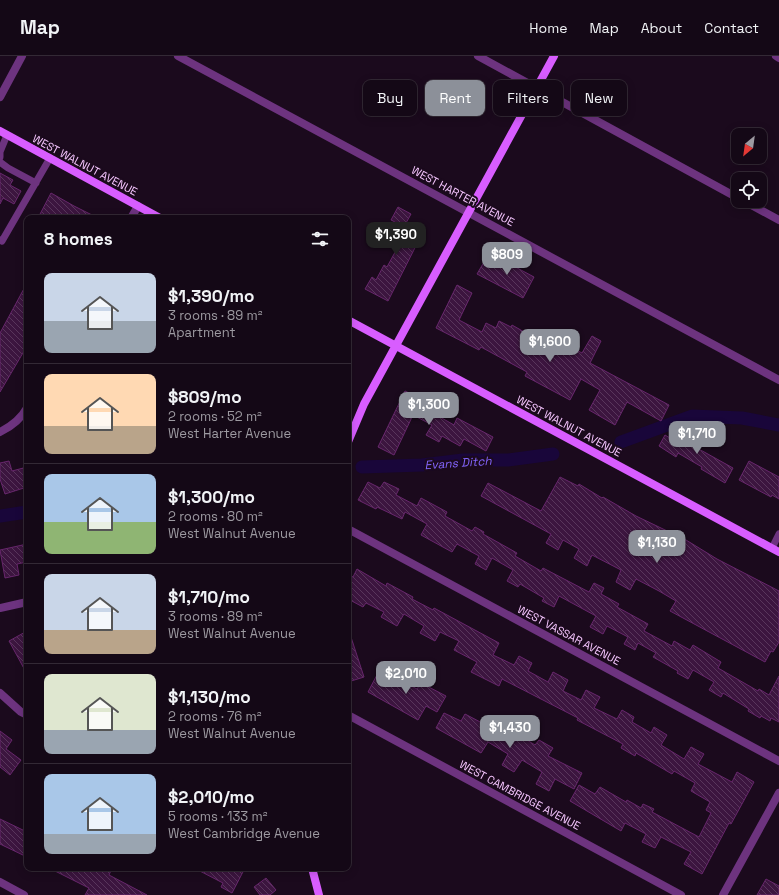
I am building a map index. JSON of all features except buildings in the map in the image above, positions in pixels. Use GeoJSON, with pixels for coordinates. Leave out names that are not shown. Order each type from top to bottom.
{"type":"FeatureCollection","features":[{"type":"Feature","properties":{"kind":"main road"},"geometry":{"type":"LineString","coordinates":[[541,80],[554,56]]}},
{"type":"Feature","properties":{"kind":"main road"},"geometry":{"type":"LineString","coordinates":[[351,435],[364,404],[521,116]]}},
{"type":"Feature","properties":{"kind":"main road","name":"WEST WALNUT AVENUE"},"geometry":{"type":"LineString","coordinates":[[4,133],[154,215]]}},
{"type":"Feature","properties":{"kind":"main road","name":"WEST WALNUT AVENUE"},"geometry":{"type":"LineString","coordinates":[[351,322],[775,550]]}},
{"type":"Feature","properties":{"kind":"main road"},"geometry":{"type":"LineString","coordinates":[[312,871],[319,895]]}},
{"type":"Feature","properties":{"kind":"street"},"geometry":{"type":"LineString","coordinates":[[0,97],[22,56]]}},
{"type":"Feature","properties":{"kind":"street","name":"WEST HARTER AVENUE"},"geometry":{"type":"LineString","coordinates":[[178,56],[779,380]]}},
{"type":"Feature","properties":{"kind":"street"},"geometry":{"type":"LineString","coordinates":[[478,56],[522,80]]}},
{"type":"Feature","properties":{"kind":"street"},"geometry":{"type":"LineString","coordinates":[[563,102],[731,194]]}},
{"type":"Feature","properties":{"kind":"street"},"geometry":{"type":"LineString","coordinates":[[133,215],[138,206]]}},
{"type":"Feature","properties":{"kind":"street"},"geometry":{"type":"LineString","coordinates":[[757,208],[779,220]]}},
{"type":"Feature","properties":{"kind":"street"},"geometry":{"type":"LineString","coordinates":[[0,432],[20,419],[24,413]]}},
{"type":"Feature","properties":{"kind":"street","name":"WEST VASSAR AVENUE"},"geometry":{"type":"LineString","coordinates":[[351,531],[779,761]]}},
{"type":"Feature","properties":{"kind":"street"},"geometry":{"type":"LineString","coordinates":[[0,608],[24,603]]}},
{"type":"Feature","properties":{"kind":"street"},"geometry":{"type":"LineString","coordinates":[[0,693],[24,714]]}},
{"type":"Feature","properties":{"kind":"street","name":"WEST CAMBRIDGE AVENUE"},"geometry":{"type":"LineString","coordinates":[[351,717],[681,895]]}},
{"type":"Feature","properties":{"kind":"street"},"geometry":{"type":"LineString","coordinates":[[723,895],[779,793]]}},
{"type":"Feature","properties":{"kind":"street"},"geometry":{"type":"LineString","coordinates":[[0,882],[24,895]]}},
{"type":"Feature","properties":{"kind":"lane"},"geometry":{"type":"LineString","coordinates":[[0,157],[4,133]]}},
{"type":"Feature","properties":{"kind":"lane"},"geometry":{"type":"LineString","coordinates":[[0,240],[2,241],[50,158]]}},
{"type":"Feature","properties":{"kind":"lane"},"geometry":{"type":"LineString","coordinates":[[0,162],[36,183]]}},
{"type":"Feature","properties":{"kind":"lane"},"geometry":{"type":"LineString","coordinates":[[775,550],[779,534]]}},
{"type":"Feature","properties":{"kind":"waterway","name":"Evans Ditch"},"geometry":{"type":"LineString","coordinates":[[621,442],[692,416],[742,418],[779,425]]}},
{"type":"Feature","properties":{"kind":"waterway","name":"Evans Ditch"},"geometry":{"type":"LineString","coordinates":[[362,467],[422,465],[463,460],[508,460],[553,454]]}},
{"type":"Feature","properties":{"kind":"waterway","name":"Evans Ditch"},"geometry":{"type":"LineString","coordinates":[[0,516],[24,512]]}}]}
